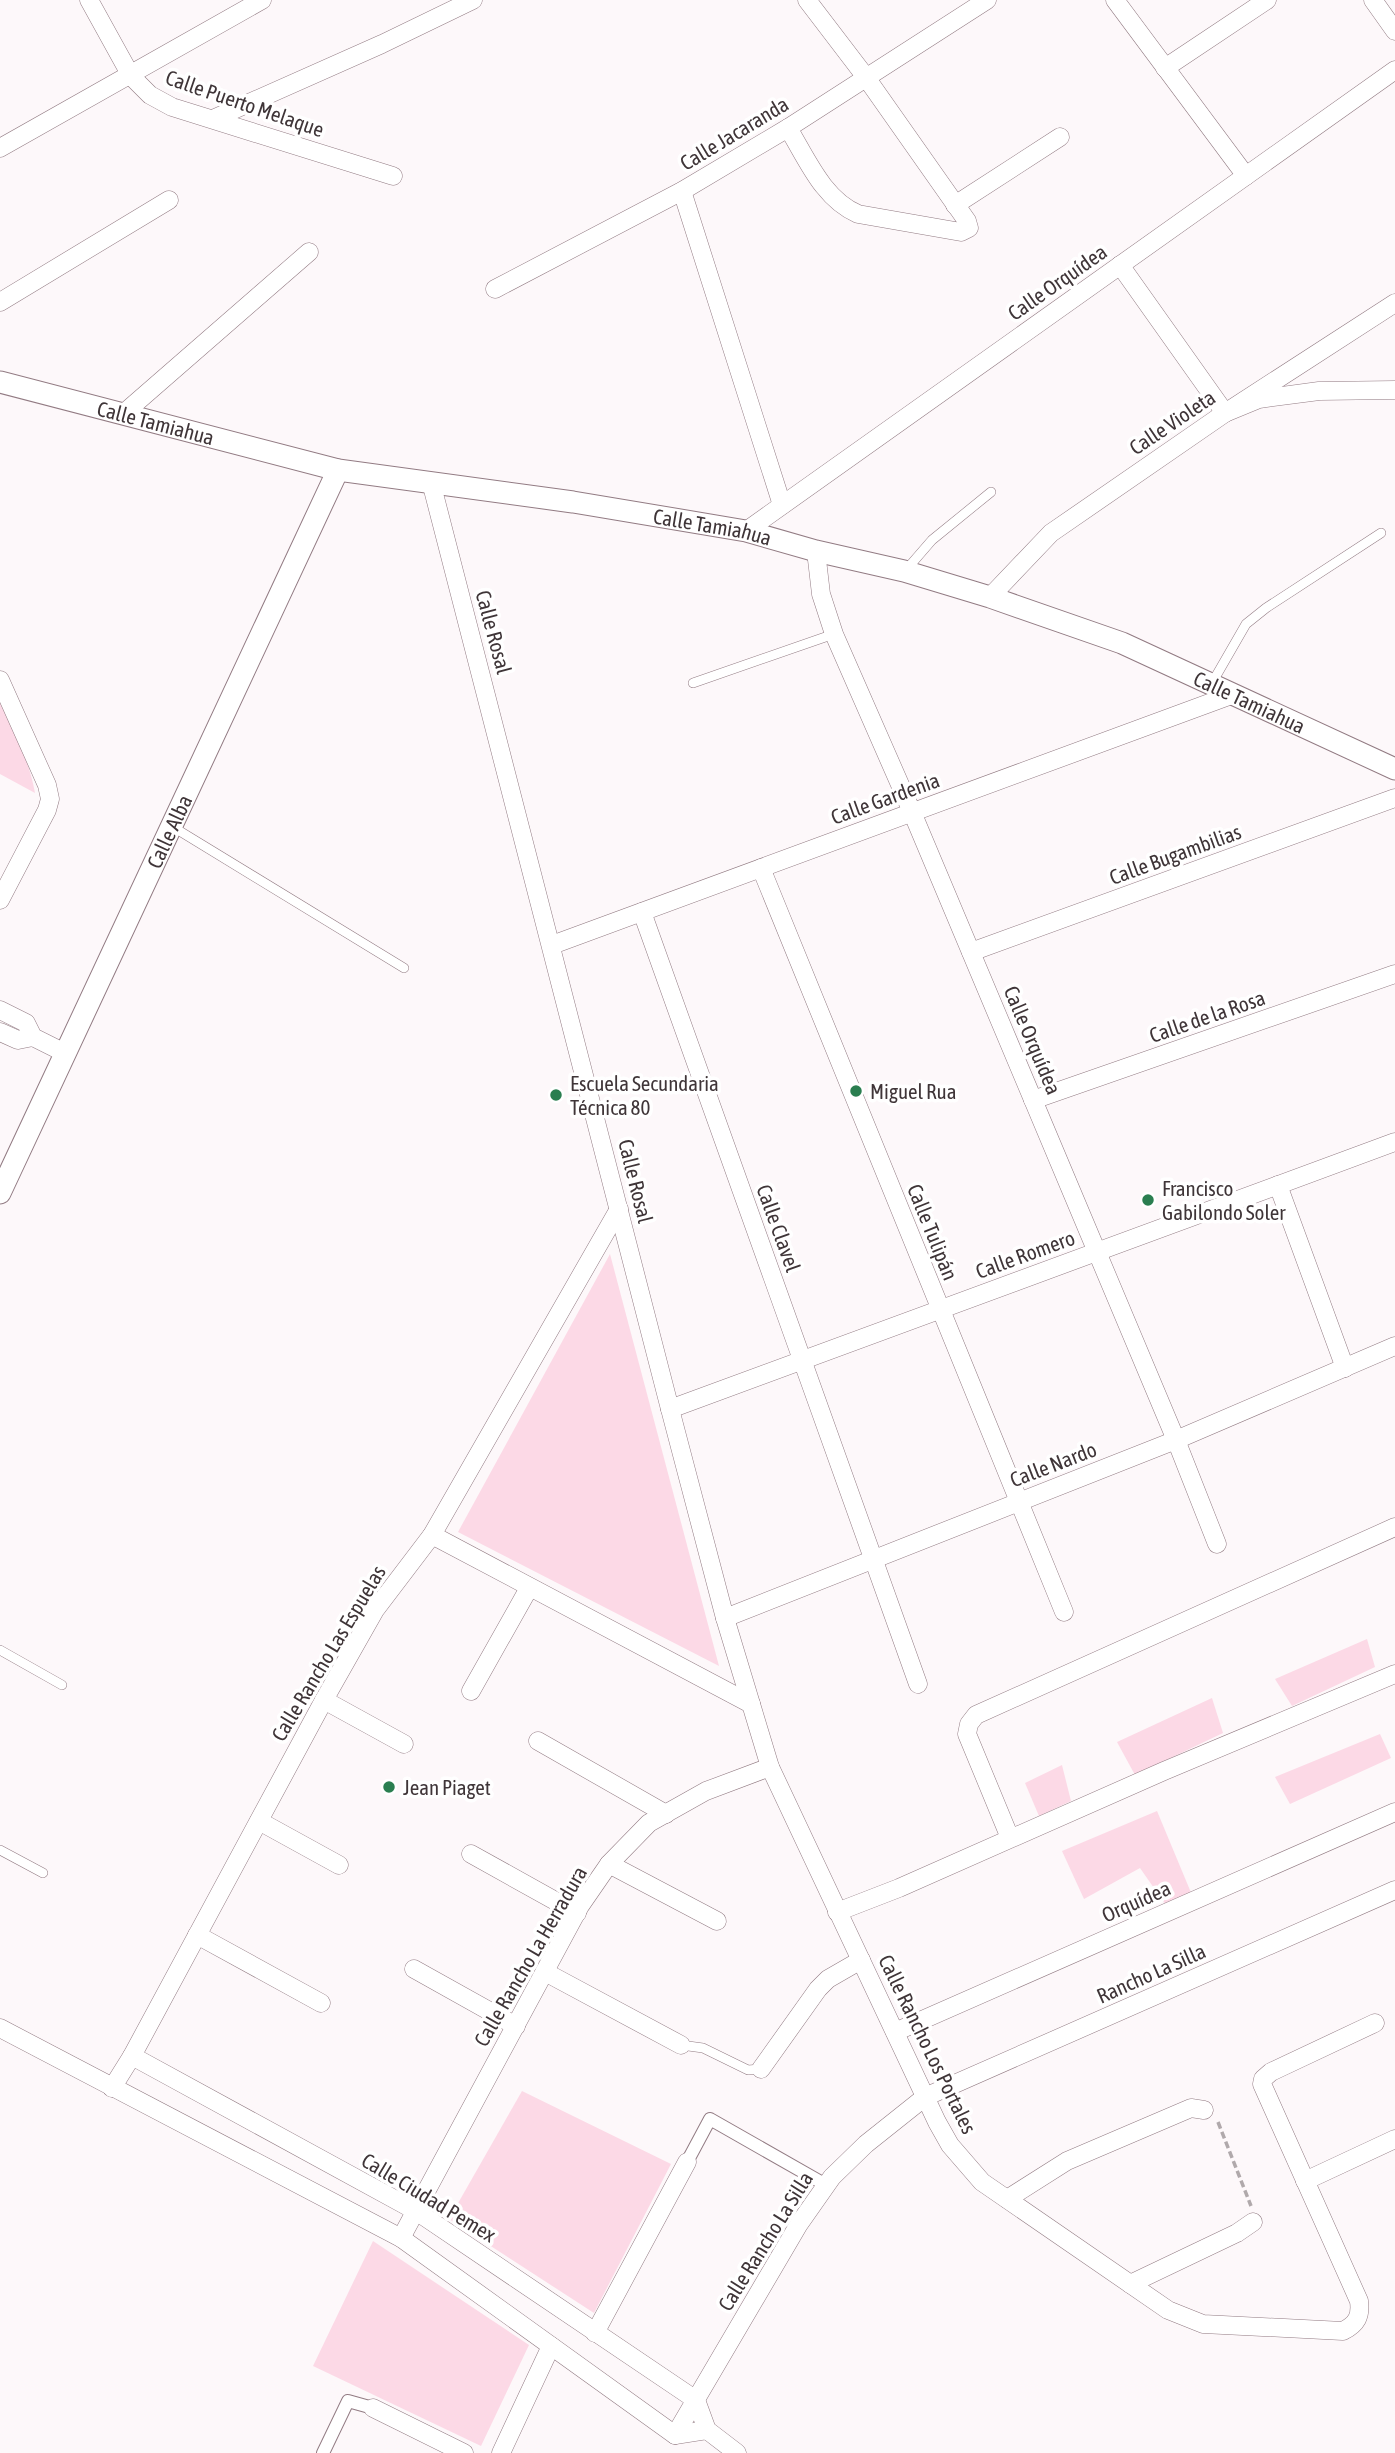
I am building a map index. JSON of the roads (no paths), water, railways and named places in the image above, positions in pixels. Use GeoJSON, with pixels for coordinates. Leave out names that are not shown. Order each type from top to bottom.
{"type":"FeatureCollection","features":[{"type":"Feature","properties":{"kind":"street","name":"Calle Puerto Melaque"},"geometry":{"type":"LineString","coordinates":[[89,0],[131,76],[150,95],[172,107],[393,176]]}},
{"type":"Feature","properties":{"kind":"street"},"geometry":{"type":"LineString","coordinates":[[0,148],[262,0]]}},
{"type":"Feature","properties":{"kind":"street"},"geometry":{"type":"LineString","coordinates":[[213,119],[382,44],[473,0]]}},
{"type":"Feature","properties":{"kind":"street"},"geometry":{"type":"LineString","coordinates":[[788,128],[828,192],[845,208],[858,214],[961,232],[969,228],[969,224],[865,76],[807,0]]}},
{"type":"Feature","properties":{"kind":"street","name":"Calle Jacaranda"},"geometry":{"type":"LineString","coordinates":[[495,289],[682,191],[788,128],[987,0]]}},
{"type":"Feature","properties":{"kind":"street"},"geometry":{"type":"LineString","coordinates":[[1115,0],[1246,176]]}},
{"type":"Feature","properties":{"kind":"street"},"geometry":{"type":"LineString","coordinates":[[1165,68],[1267,0]]}},
{"type":"Feature","properties":{"kind":"street"},"geometry":{"type":"LineString","coordinates":[[1373,0],[1395,31]]}},
{"type":"Feature","properties":{"kind":"street","name":"Calle Orquídea"},"geometry":{"type":"LineString","coordinates":[[746,531],[1395,70]]}},
{"type":"Feature","properties":{"kind":"street"},"geometry":{"type":"LineString","coordinates":[[955,205],[1060,137]]}},
{"type":"Feature","properties":{"kind":"street"},"geometry":{"type":"LineString","coordinates":[[682,191],[782,505]]}},
{"type":"Feature","properties":{"kind":"street"},"geometry":{"type":"LineString","coordinates":[[0,302],[169,200]]}},
{"type":"Feature","properties":{"kind":"street"},"geometry":{"type":"LineString","coordinates":[[123,414],[309,252]]}},
{"type":"Feature","properties":{"kind":"street"},"geometry":{"type":"LineString","coordinates":[[1120,265],[1225,414],[1259,399],[1319,391],[1395,390]]}},
{"type":"Feature","properties":{"kind":"street","name":"Calle Violeta"},"geometry":{"type":"LineString","coordinates":[[990,597],[1051,533],[1225,414],[1395,303]]}},
{"type":"Feature","properties":{"kind":"street","name":"Calle Tamiahua"},"geometry":{"type":"LineString","coordinates":[[0,382],[338,470],[573,502],[746,531],[816,551],[904,571],[990,597],[1122,643],[1395,769]]}},
{"type":"Feature","properties":{"kind":"street","name":"Calle Alba"},"geometry":{"type":"LineString","coordinates":[[0,1193],[338,470]]}},
{"type":"Feature","properties":{"kind":"street","name":"Calle Rosal"},"geometry":{"type":"LineString","coordinates":[[431,482],[725,1618],[770,1768]]}},
{"type":"Feature","properties":{"kind":"street","name":"Calle Orquídea"},"geometry":{"type":"LineString","coordinates":[[816,551],[821,594],[834,634],[1177,1440],[1217,1544]]}},
{"type":"Feature","properties":{"kind":"street"},"geometry":{"type":"LineString","coordinates":[[0,680],[42,774],[50,799],[47,810],[0,900]]}},
{"type":"Feature","properties":{"kind":"street","name":"Calle Gardenia"},"geometry":{"type":"LineString","coordinates":[[552,945],[1234,694]]}},
{"type":"Feature","properties":{"kind":"street","name":"Calle Bugambilias"},"geometry":{"type":"LineString","coordinates":[[971,952],[1395,798]]}},
{"type":"Feature","properties":{"kind":"street","name":"Calle Tulipán"},"geometry":{"type":"LineString","coordinates":[[761,868],[1064,1612]]}},
{"type":"Feature","properties":{"kind":"street","name":"Calle Clavel"},"geometry":{"type":"LineString","coordinates":[[642,912],[918,1684]]}},
{"type":"Feature","properties":{"kind":"street","name":"Calle de la Rosa"},"geometry":{"type":"LineString","coordinates":[[1033,1100],[1395,974]]}},
{"type":"Feature","properties":{"kind":"street"},"geometry":{"type":"LineString","coordinates":[[0,1010],[26,1023],[33,1037],[65,1053]]}},
{"type":"Feature","properties":{"kind":"street"},"geometry":{"type":"LineString","coordinates":[[0,1032],[18,1040],[33,1037]]}},
{"type":"Feature","properties":{"kind":"street","name":"Calle Romero"},"geometry":{"type":"LineString","coordinates":[[670,1409],[1395,1142]]}},
{"type":"Feature","properties":{"kind":"street"},"geometry":{"type":"LineString","coordinates":[[1278,1185],[1345,1368]]}},
{"type":"Feature","properties":{"kind":"street","name":"Calle Rancho Las Espuelas"},"geometry":{"type":"LineString","coordinates":[[132,2056],[324,1700],[385,1594],[432,1535],[619,1209]]}},
{"type":"Feature","properties":{"kind":"street","name":"Calle Nardo"},"geometry":{"type":"LineString","coordinates":[[725,1618],[1177,1440],[1395,1346]]}},
{"type":"Feature","properties":{"kind":"street"},"geometry":{"type":"LineString","coordinates":[[1010,1838],[967,1734],[969,1724],[976,1715],[1395,1527]]}},
{"type":"Feature","properties":{"kind":"street"},"geometry":{"type":"LineString","coordinates":[[432,1535],[751,1704]]}},
{"type":"Feature","properties":{"kind":"street"},"geometry":{"type":"LineString","coordinates":[[471,1691],[529,1588]]}},
{"type":"Feature","properties":{"kind":"street"},"geometry":{"type":"LineString","coordinates":[[837,1912],[899,1888],[1164,1771],[1395,1674]]}},
{"type":"Feature","properties":{"kind":"street"},"geometry":{"type":"LineString","coordinates":[[324,1700],[404,1744]]}},
{"type":"Feature","properties":{"kind":"street"},"geometry":{"type":"LineString","coordinates":[[538,1741],[666,1814]]}},
{"type":"Feature","properties":{"kind":"street","name":"Calle Rancho La Herradura"},"geometry":{"type":"LineString","coordinates":[[401,2238],[577,1913],[610,1864],[649,1823],[706,1791],[770,1768]]}},
{"type":"Feature","properties":{"kind":"street","name":"Calle Rancho Los Portales"},"geometry":{"type":"LineString","coordinates":[[770,1768],[925,2097],[950,2145],[982,2182],[1168,2310],[1203,2324],[1343,2331],[1357,2321],[1360,2308],[1357,2294],[1305,2180]]}},
{"type":"Feature","properties":{"kind":"street","name":"Orquídea"},"geometry":{"type":"LineString","coordinates":[[895,2032],[1395,1812]]}},
{"type":"Feature","properties":{"kind":"street"},"geometry":{"type":"LineString","coordinates":[[258,1821],[340,1865]]}},
{"type":"Feature","properties":{"kind":"street"},"geometry":{"type":"LineString","coordinates":[[471,1854],[577,1913]]}},
{"type":"Feature","properties":{"kind":"street"},"geometry":{"type":"LineString","coordinates":[[610,1864],[717,1921]]}},
{"type":"Feature","properties":{"kind":"street","name":"Rancho La Silla"},"geometry":{"type":"LineString","coordinates":[[925,2097],[1395,1890]]}},
{"type":"Feature","properties":{"kind":"street"},"geometry":{"type":"LineString","coordinates":[[197,1935],[321,2003]]}},
{"type":"Feature","properties":{"kind":"street"},"geometry":{"type":"LineString","coordinates":[[761,2069],[818,1989],[828,1979],[861,1960]]}},
{"type":"Feature","properties":{"kind":"street"},"geometry":{"type":"LineString","coordinates":[[414,1969],[516,2026]]}},
{"type":"Feature","properties":{"kind":"street"},"geometry":{"type":"LineString","coordinates":[[545,1972],[681,2045]]}},
{"type":"Feature","properties":{"kind":"street"},"geometry":{"type":"LineString","coordinates":[[1375,2023],[1271,2072],[1263,2078],[1264,2088],[1305,2180],[1395,2139]]}},
{"type":"Feature","properties":{"kind":"street"},"geometry":{"type":"LineString","coordinates":[[0,2028],[401,2238],[676,2435],[707,2430]]}},
{"type":"Feature","properties":{"kind":"street"},"geometry":{"type":"LineString","coordinates":[[112,2088],[132,2056]]}},
{"type":"Feature","properties":{"kind":"street","name":"Calle Ciudad Pemex"},"geometry":{"type":"LineString","coordinates":[[132,2056],[416,2211],[696,2400]]}},
{"type":"Feature","properties":{"kind":"street","name":"Calle Rancho La Silla"},"geometry":{"type":"LineString","coordinates":[[676,2435],[799,2224],[826,2185],[866,2144],[925,2097]]}},
{"type":"Feature","properties":{"kind":"street"},"geometry":{"type":"LineString","coordinates":[[1007,2199],[1067,2161],[1191,2108],[1204,2110]]}},
{"type":"Feature","properties":{"kind":"street"},"geometry":{"type":"LineString","coordinates":[[595,2333],[710,2119],[826,2185]]}},
{"type":"Feature","properties":{"kind":"street"},"geometry":{"type":"LineString","coordinates":[[1130,2284],[1237,2233],[1253,2222]]}},
{"type":"Feature","properties":{"kind":"street"},"geometry":{"type":"LineString","coordinates":[[501,2453],[551,2346]]}},
{"type":"Feature","properties":{"kind":"street"},"geometry":{"type":"LineString","coordinates":[[696,2400],[707,2430],[737,2453]]}},
{"type":"Feature","properties":{"kind":"street"},"geometry":{"type":"LineString","coordinates":[[323,2453],[348,2402],[373,2408],[464,2453]]}},
{"type":"Feature","properties":{"kind":"lane"},"geometry":{"type":"LineString","coordinates":[[904,571],[932,540],[991,492]]}},
{"type":"Feature","properties":{"kind":"lane"},"geometry":{"type":"LineString","coordinates":[[1212,683],[1246,624],[1381,533]]}},
{"type":"Feature","properties":{"kind":"lane"},"geometry":{"type":"LineString","coordinates":[[692,683],[834,634]]}},
{"type":"Feature","properties":{"kind":"lane"},"geometry":{"type":"LineString","coordinates":[[172,826],[404,968]]}},
{"type":"Feature","properties":{"kind":"lane"},"geometry":{"type":"LineString","coordinates":[[0,1650],[62,1685]]}},
{"type":"Feature","properties":{"kind":"lane"},"geometry":{"type":"LineString","coordinates":[[0,1850],[43,1873]]}},
{"type":"Feature","properties":{"kind":"lane"},"geometry":{"type":"LineString","coordinates":[[681,2045],[703,2048],[748,2070],[761,2069]]}},
{"type":"Feature","properties":{"kind":"place","name":"Miguel Rua"},"geometry":{"type":"Point","coordinates":[856,1091]}},
{"type":"Feature","properties":{"kind":"place","name":"Escuela Secundaria Técnica 80"},"geometry":{"type":"Point","coordinates":[556,1095]}},
{"type":"Feature","properties":{"kind":"place","name":"Francisco Gabilondo Soler"},"geometry":{"type":"Point","coordinates":[1148,1200]}},
{"type":"Feature","properties":{"kind":"place","name":"Jean Piaget"},"geometry":{"type":"Point","coordinates":[389,1787]}}]}
